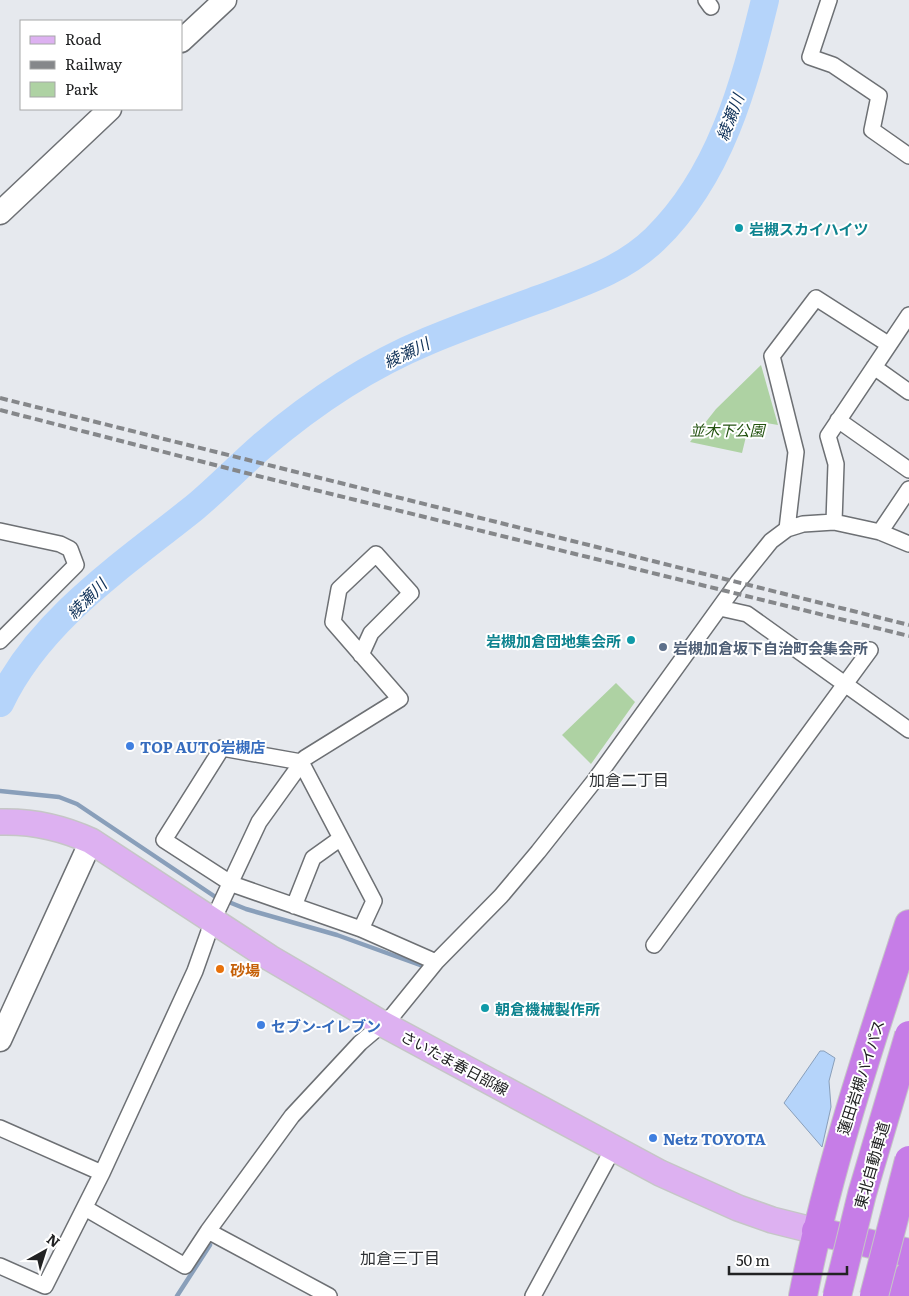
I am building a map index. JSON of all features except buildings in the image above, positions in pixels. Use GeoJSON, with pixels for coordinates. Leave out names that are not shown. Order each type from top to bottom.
{"type":"FeatureCollection","features":[{"type":"Feature","properties":{"kind":"highway","name":"蓮田岩槻バイパス"},"geometry":{"type":"LineString","coordinates":[[803,1296],[816,1231],[844,1123],[909,924]]}},
{"type":"Feature","properties":{"kind":"highway","name":"東北自動車道"},"geometry":{"type":"LineString","coordinates":[[837,1296],[862,1194],[909,1035]]}},
{"type":"Feature","properties":{"kind":"highway"},"geometry":{"type":"LineString","coordinates":[[874,1296],[909,1160]]}},
{"type":"Feature","properties":{"kind":"highway"},"geometry":{"type":"LineString","coordinates":[[816,1231],[909,1253]]}},
{"type":"Feature","properties":{"kind":"highway"},"geometry":{"type":"LineString","coordinates":[[903,1296],[909,1275]]}},
{"type":"Feature","properties":{"kind":"main road","name":"さいたま春日部線"},"geometry":{"type":"LineString","coordinates":[[5,822],[53,828],[91,841],[223,900],[270,958],[383,1024],[698,1191],[772,1220],[816,1231]]}},
{"type":"Feature","properties":{"kind":"street"},"geometry":{"type":"LineString","coordinates":[[182,40],[225,0]]}},
{"type":"Feature","properties":{"kind":"street"},"geometry":{"type":"LineString","coordinates":[[829,0],[810,57],[833,65],[879,96],[872,130],[909,156]]}},
{"type":"Feature","properties":{"kind":"street"},"geometry":{"type":"LineString","coordinates":[[0,213],[109,110]]}},
{"type":"Feature","properties":{"kind":"street"},"geometry":{"type":"LineString","coordinates":[[787,530],[796,452],[772,356],[816,298],[888,344]]}},
{"type":"Feature","properties":{"kind":"street"},"geometry":{"type":"LineString","coordinates":[[834,522],[836,464],[828,436],[909,315]]}},
{"type":"Feature","properties":{"kind":"street"},"geometry":{"type":"LineString","coordinates":[[874,367],[909,392]]}},
{"type":"Feature","properties":{"kind":"street"},"geometry":{"type":"LineString","coordinates":[[838,420],[909,470]]}},
{"type":"Feature","properties":{"kind":"street"},"geometry":{"type":"LineString","coordinates":[[880,532],[909,489]]}},
{"type":"Feature","properties":{"kind":"street"},"geometry":{"type":"LineString","coordinates":[[85,1208],[185,1266],[208,1231],[292,1116],[360,1043],[383,1024],[436,962],[501,896],[538,852],[595,780],[720,608],[772,541],[787,530],[803,524],[834,522],[880,532],[909,544]]}},
{"type":"Feature","properties":{"kind":"street"},"geometry":{"type":"LineString","coordinates":[[0,531],[60,544],[70,549],[76,564],[0,641]]}},
{"type":"Feature","properties":{"kind":"street"},"geometry":{"type":"LineString","coordinates":[[0,1266],[45,1286],[102,1173],[195,970],[223,900],[259,822],[305,758],[400,699],[361,655],[332,622],[338,589],[376,554],[411,593],[371,633],[361,655]]}},
{"type":"Feature","properties":{"kind":"street"},"geometry":{"type":"LineString","coordinates":[[720,608],[747,614],[909,730]]}},
{"type":"Feature","properties":{"kind":"street"},"geometry":{"type":"LineString","coordinates":[[654,944],[870,650]]}},
{"type":"Feature","properties":{"kind":"street"},"geometry":{"type":"LineString","coordinates":[[301,762],[222,748],[164,840],[223,900],[294,906],[361,929],[436,962]]}},
{"type":"Feature","properties":{"kind":"street"},"geometry":{"type":"LineString","coordinates":[[301,762],[374,901],[361,929]]}},
{"type":"Feature","properties":{"kind":"street"},"geometry":{"type":"LineString","coordinates":[[294,906],[313,858],[341,838]]}},
{"type":"Feature","properties":{"kind":"street"},"geometry":{"type":"LineString","coordinates":[[0,1040],[91,841]]}},
{"type":"Feature","properties":{"kind":"street"},"geometry":{"type":"LineString","coordinates":[[0,1128],[102,1173]]}},
{"type":"Feature","properties":{"kind":"street"},"geometry":{"type":"LineString","coordinates":[[533,1296],[614,1147]]}},
{"type":"Feature","properties":{"kind":"street"},"geometry":{"type":"LineString","coordinates":[[208,1231],[328,1296]]}},
{"type":"Feature","properties":{"kind":"green space","name":"並木下公園"},"geometry":{"type":"Polygon","coordinates":[[[761,365],[778,425],[750,420],[742,453],[690,442],[716,409],[761,365]]]}},
{"type":"Feature","properties":{"kind":"green space"},"geometry":{"type":"Polygon","coordinates":[[[616,683],[635,702],[591,764],[562,735],[616,683]]]}},
{"type":"Feature","properties":{"kind":"water"},"geometry":{"type":"Polygon","coordinates":[[[820,1051],[824,1051],[835,1058],[829,1081],[831,1107],[822,1147],[784,1103],[820,1051]]]}},
{"type":"Feature","properties":{"kind":"waterway","name":"綾瀬川"},"geometry":{"type":"LineString","coordinates":[[0,703],[17,673],[37,645],[85,595],[212,493],[253,454],[300,415],[362,374],[406,351],[457,329],[603,274],[630,259],[655,239],[678,214],[697,187],[713,158],[738,97],[765,0]]}},
{"type":"Feature","properties":{"kind":"waterway"},"geometry":{"type":"LineString","coordinates":[[0,791],[59,797],[77,804],[214,896],[246,909],[337,935],[420,965]]}},
{"type":"Feature","properties":{"kind":"waterway"},"geometry":{"type":"LineString","coordinates":[[177,1296],[210,1245]]}},
{"type":"Feature","properties":{"kind":"railway"},"geometry":{"type":"LineString","coordinates":[[0,398],[909,625]]}},
{"type":"Feature","properties":{"kind":"railway"},"geometry":{"type":"LineString","coordinates":[[0,410],[258,476],[909,636]]}},
{"type":"Feature","properties":{"kind":"place","name":"岩槻スカイハイツ"},"geometry":{"type":"Point","coordinates":[739,228]}},
{"type":"Feature","properties":{"kind":"place","name":"岩槻加倉団地集会所"},"geometry":{"type":"Point","coordinates":[631,640]}},
{"type":"Feature","properties":{"kind":"place","name":"岩槻加倉坂下自治町会集会所"},"geometry":{"type":"Point","coordinates":[663,647]}},
{"type":"Feature","properties":{"kind":"place","name":"TOP AUTO岩槻店"},"geometry":{"type":"Point","coordinates":[130,746]}},
{"type":"Feature","properties":{"kind":"place","name":"砂場"},"geometry":{"type":"Point","coordinates":[220,969]}},
{"type":"Feature","properties":{"kind":"place","name":"朝倉機械製作所"},"geometry":{"type":"Point","coordinates":[485,1008]}},
{"type":"Feature","properties":{"kind":"place","name":"セブン-イレブン"},"geometry":{"type":"Point","coordinates":[261,1025]}},
{"type":"Feature","properties":{"kind":"place","name":"Netz TOYOTA"},"geometry":{"type":"Point","coordinates":[653,1138]}},
{"type":"Feature","properties":{"kind":"district","name":"加倉二丁目"},"geometry":{"type":"Point","coordinates":[629,779]}},
{"type":"Feature","properties":{"kind":"district","name":"加倉三丁目"},"geometry":{"type":"Point","coordinates":[400,1257]}}]}
